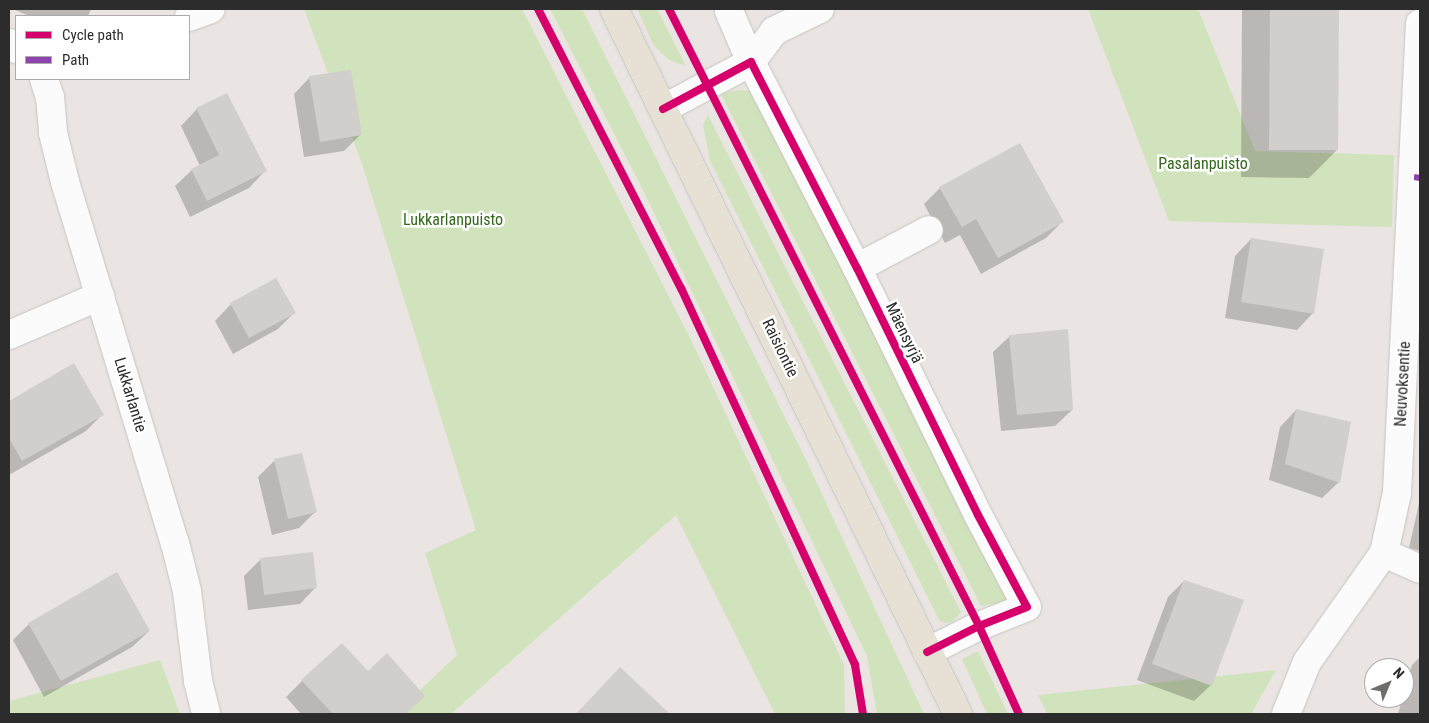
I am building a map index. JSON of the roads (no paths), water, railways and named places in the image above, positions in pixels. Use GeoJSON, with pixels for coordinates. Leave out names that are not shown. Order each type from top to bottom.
{"type":"FeatureCollection","features":[{"type":"Feature","properties":{"kind":"main road","name":"Raisiontie"},"geometry":{"type":"LineString","coordinates":[[614,9],[808,403],[958,714]]}},
{"type":"Feature","properties":{"kind":"main road","name":"Raisiontie"},"geometry":{"type":"LineString","coordinates":[[944,688],[953,714]]}},
{"type":"Feature","properties":{"kind":"street"},"geometry":{"type":"LineString","coordinates":[[190,17],[211,9]]}},
{"type":"Feature","properties":{"kind":"street"},"geometry":{"type":"LineString","coordinates":[[663,109],[751,62],[774,31],[820,9]]}},
{"type":"Feature","properties":{"kind":"street","name":"Mäensyrjä"},"geometry":{"type":"LineString","coordinates":[[729,11],[751,62],[857,268],[978,515],[1027,607],[979,626],[927,652]]}},
{"type":"Feature","properties":{"kind":"street","name":"Neuvoksentie"},"geometry":{"type":"LineString","coordinates":[[1286,714],[1306,662],[1384,553],[1397,493],[1420,24]]}},
{"type":"Feature","properties":{"kind":"street","name":"Lukkarlantie"},"geometry":{"type":"LineString","coordinates":[[44,80],[50,97],[53,133],[64,182],[175,543],[187,591],[198,682],[206,714]]}},
{"type":"Feature","properties":{"kind":"street"},"geometry":{"type":"LineString","coordinates":[[857,268],[929,230]]}},
{"type":"Feature","properties":{"kind":"street"},"geometry":{"type":"LineString","coordinates":[[9,335],[100,296]]}},
{"type":"Feature","properties":{"kind":"street"},"geometry":{"type":"LineString","coordinates":[[1384,553],[1420,569]]}},
{"type":"Feature","properties":{"kind":"park label","name":"Pasalanpuisto"},"geometry":{"type":"Point","coordinates":[1203,164]}},
{"type":"Feature","properties":{"kind":"park label","name":"Lukkarlanpuisto"},"geometry":{"type":"Point","coordinates":[453,220]}}]}
